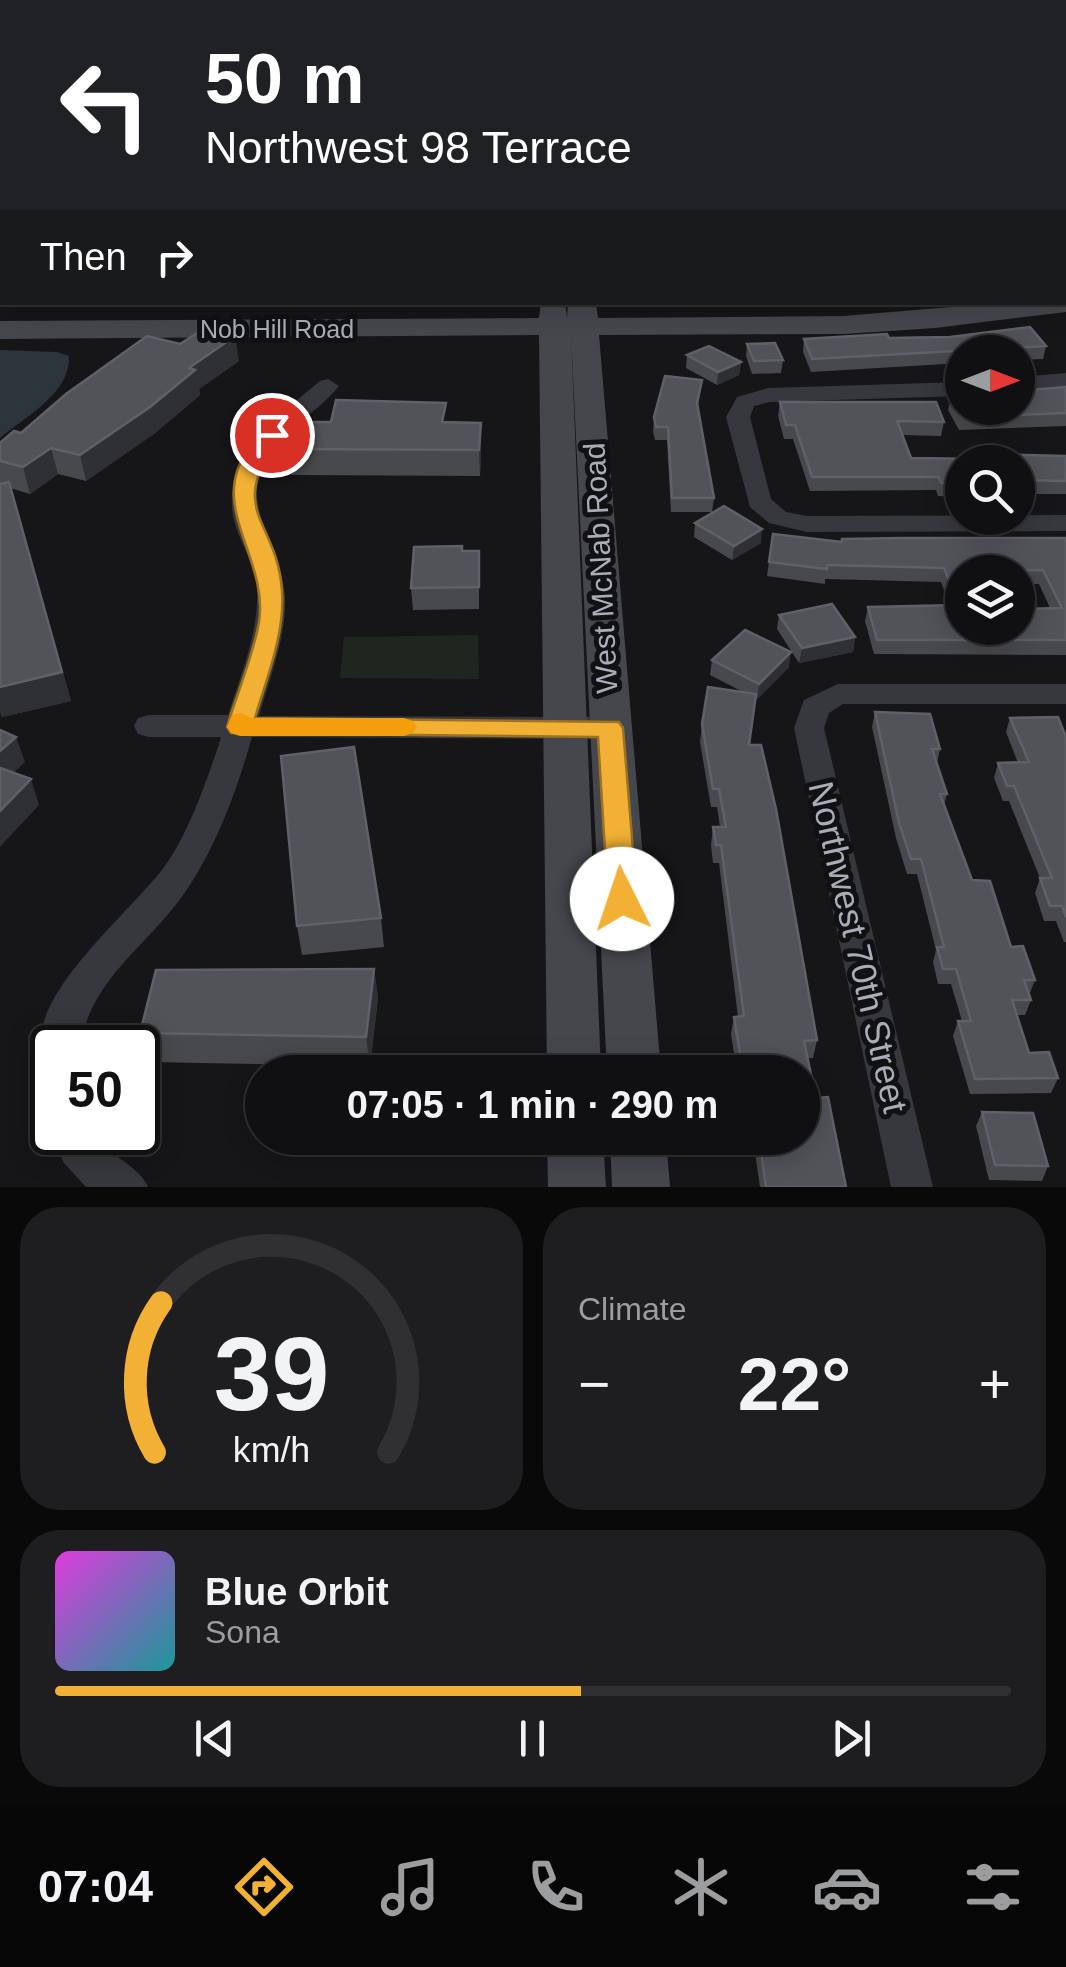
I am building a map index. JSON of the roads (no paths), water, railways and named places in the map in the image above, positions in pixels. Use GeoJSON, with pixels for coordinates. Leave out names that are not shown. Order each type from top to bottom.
{"type":"FeatureCollection","features":[{"type":"Feature","properties":{"kind":"main road"},"geometry":{"type":"LineString","coordinates":[[568,314],[890,305]]}},
{"type":"Feature","properties":{"kind":"main road"},"geometry":{"type":"LineString","coordinates":[[568,314],[844,325],[935,320],[1058,305]]}},
{"type":"Feature","properties":{"kind":"main road","name":"Nob Hill Road"},"geometry":{"type":"LineString","coordinates":[[0,315],[568,314]]}},
{"type":"Feature","properties":{"kind":"main road","name":"Nob Hill Road"},"geometry":{"type":"LineString","coordinates":[[0,330],[568,314]]}},
{"type":"Feature","properties":{"kind":"main road","name":"West McNab Road"},"geometry":{"type":"LineString","coordinates":[[568,314],[587,728],[575,1055]]}},
{"type":"Feature","properties":{"kind":"main road","name":"West McNab Road"},"geometry":{"type":"LineString","coordinates":[[587,728],[632,1055]]}},
{"type":"Feature","properties":{"kind":"main road"},"geometry":{"type":"LineString","coordinates":[[576,1155],[577,1187]]}},
{"type":"Feature","properties":{"kind":"main road"},"geometry":{"type":"LineString","coordinates":[[639,1155],[641,1187]]}},
{"type":"Feature","properties":{"kind":"street"},"geometry":{"type":"LineString","coordinates":[[1035,383],[1066,380]]}},
{"type":"Feature","properties":{"kind":"street"},"geometry":{"type":"LineString","coordinates":[[63,1025],[92,968],[180,873],[210,818],[271,622],[271,588],[266,560],[248,524],[245,476],[255,455],[272,435],[328,386]]}},
{"type":"Feature","properties":{"kind":"street"},"geometry":{"type":"LineString","coordinates":[[945,390],[768,395],[746,402],[738,417],[759,502],[778,518],[807,524],[1066,523]]}},
{"type":"Feature","properties":{"kind":"street","name":"Northwest 70th Street"},"geometry":{"type":"LineString","coordinates":[[912,1187],[810,728],[815,707],[838,694],[1066,694]]}},
{"type":"Feature","properties":{"kind":"street"},"geometry":{"type":"LineString","coordinates":[[150,726],[587,728]]}},
{"type":"Feature","properties":{"kind":"street"},"geometry":{"type":"LineString","coordinates":[[82,1155],[117,1184],[127,1187]]}}]}
